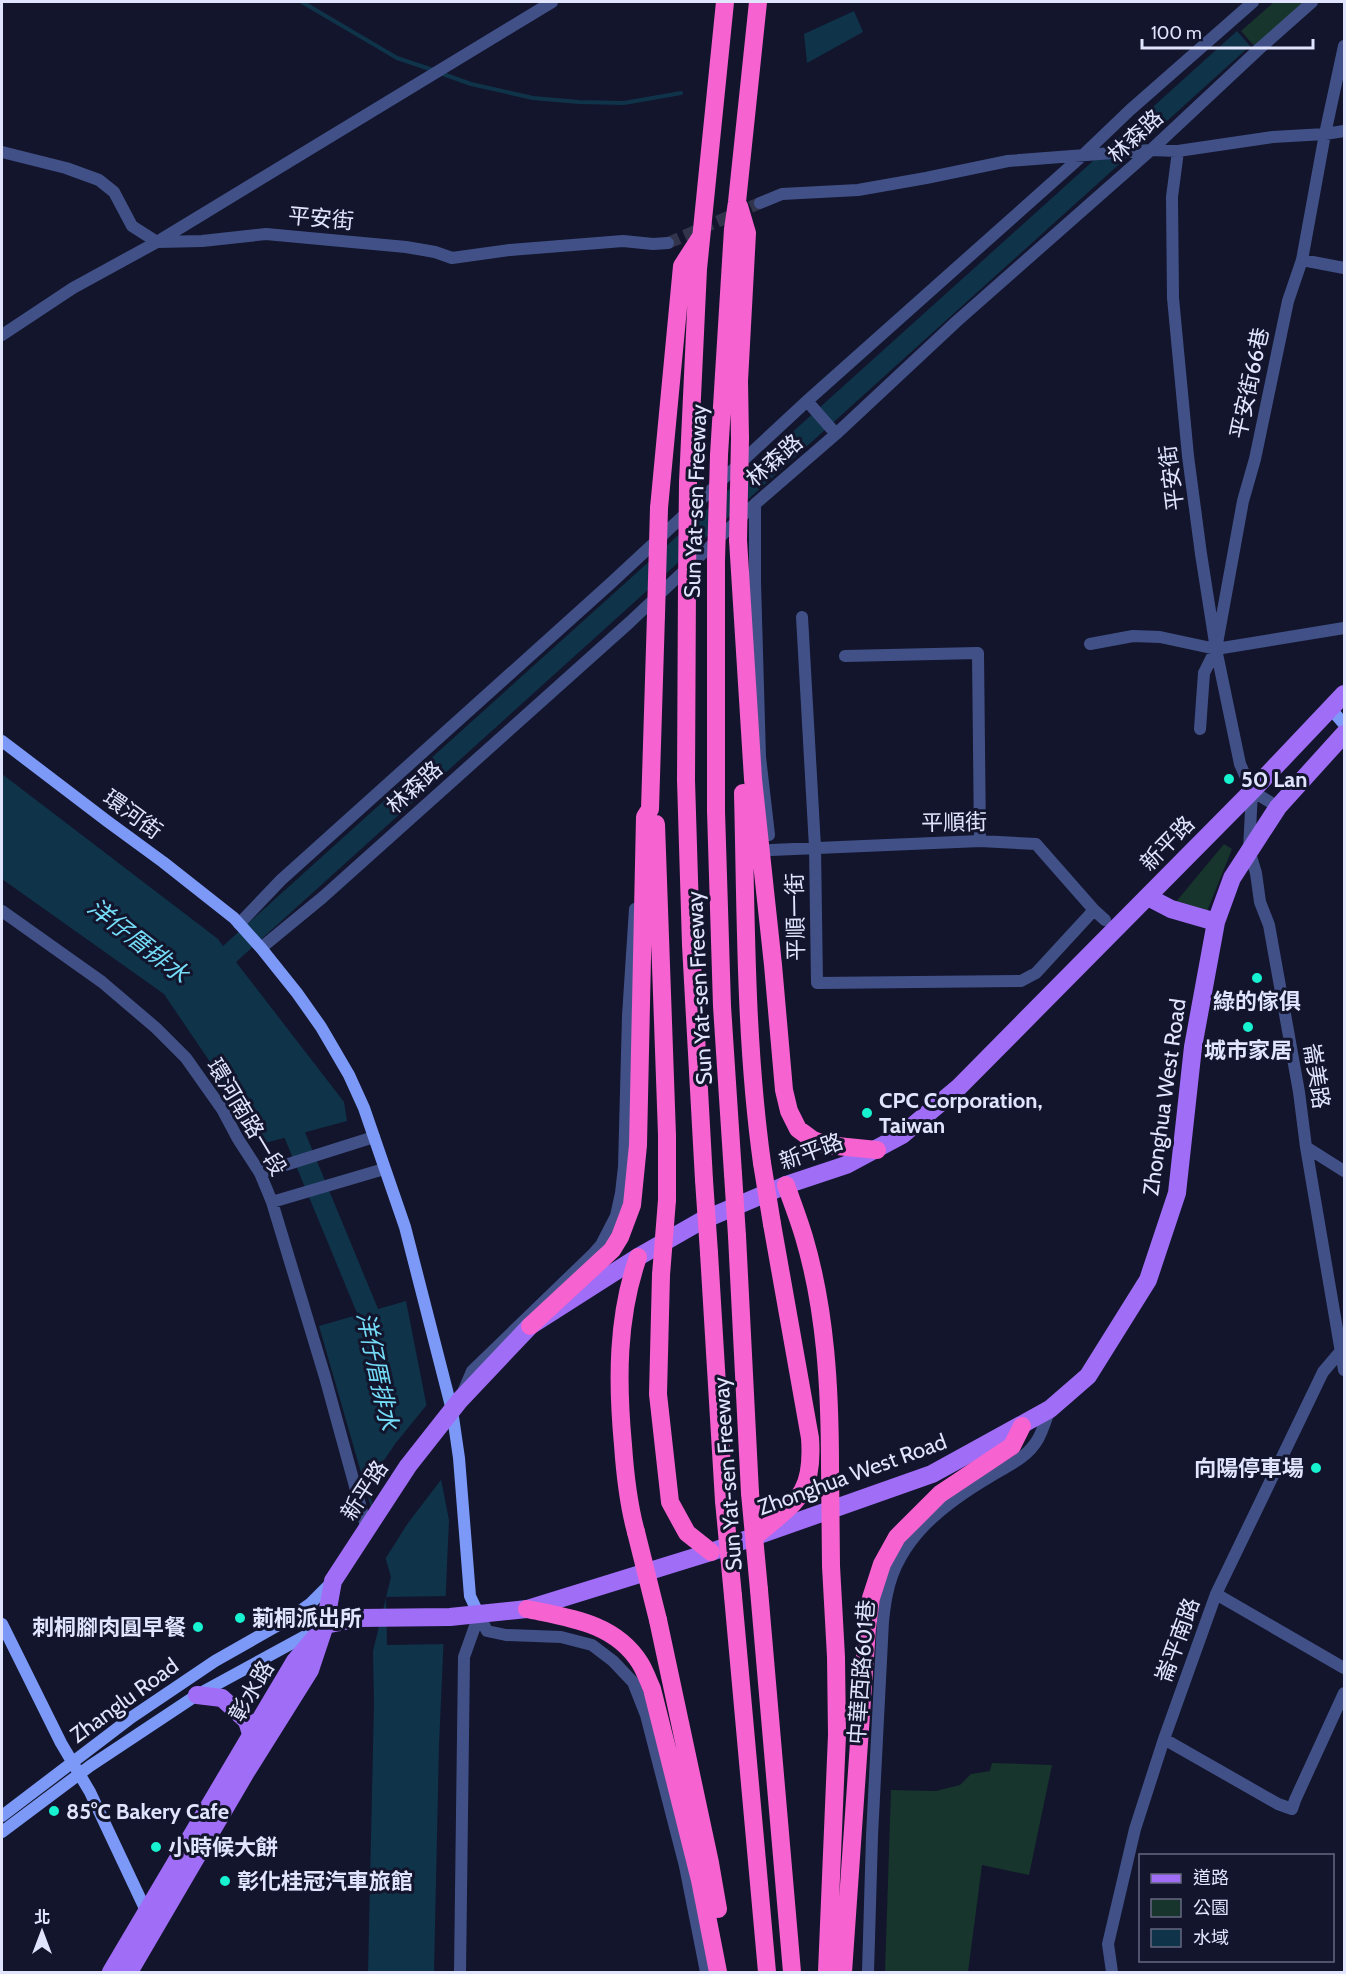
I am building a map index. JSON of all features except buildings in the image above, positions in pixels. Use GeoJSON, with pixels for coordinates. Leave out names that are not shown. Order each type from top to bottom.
{"type":"FeatureCollection","features":[{"type":"Feature","properties":{"kind":"highway","name":"Sun Yat-sen Freeway"},"geometry":{"type":"LineString","coordinates":[[725,2],[697,280],[688,482],[687,816],[691,945],[724,1501],[767,1972]]}},
{"type":"Feature","properties":{"kind":"highway","name":"Sun Yat-sen Freeway"},"geometry":{"type":"LineString","coordinates":[[758,2],[733,229],[719,455],[716,561],[717,834],[722,1006],[750,1493],[792,1972]]}},
{"type":"Feature","properties":{"kind":"highway"},"geometry":{"type":"LineString","coordinates":[[737,202],[747,233],[739,381],[738,540],[743,640],[746,654],[753,779],[784,1090],[789,1111],[798,1128],[813,1140],[827,1145],[876,1150]]}},
{"type":"Feature","properties":{"kind":"highway"},"geometry":{"type":"LineString","coordinates":[[701,237],[682,266],[659,508],[651,809],[656,817],[667,1135],[667,1200],[661,1275],[658,1394],[670,1502],[687,1533],[711,1552]]}},
{"type":"Feature","properties":{"kind":"highway"},"geometry":{"type":"LineString","coordinates":[[743,640],[738,653],[743,791],[744,917],[752,1089],[772,1224],[810,1438],[812,1463],[807,1483],[796,1502],[758,1534]]}},
{"type":"Feature","properties":{"kind":"highway"},"geometry":{"type":"LineString","coordinates":[[530,1326],[612,1250],[620,1237],[632,1205],[638,1145],[645,817],[651,809]]}},
{"type":"Feature","properties":{"kind":"highway"},"geometry":{"type":"LineString","coordinates":[[786,1185],[804,1238],[819,1302],[830,1412],[831,1566],[837,1736],[827,1972]]}},
{"type":"Feature","properties":{"kind":"highway"},"geometry":{"type":"LineString","coordinates":[[638,1257],[628,1285],[620,1366],[620,1410],[630,1510],[658,1620],[710,1863],[729,1972]]}},
{"type":"Feature","properties":{"kind":"highway"},"geometry":{"type":"LineString","coordinates":[[843,1972],[871,1598],[882,1564],[897,1537],[940,1494],[1012,1446],[1022,1426]]}},
{"type":"Feature","properties":{"kind":"highway"},"geometry":{"type":"LineString","coordinates":[[527,1609],[575,1619],[603,1628],[622,1640],[641,1664],[652,1689],[700,1881],[718,1972]]}},
{"type":"Feature","properties":{"kind":"main road"},"geometry":{"type":"LineString","coordinates":[[1344,694],[1330,708],[1344,724]]}},
{"type":"Feature","properties":{"kind":"main road","name":"新平路"},"geometry":{"type":"LineString","coordinates":[[325,1625],[333,1581],[408,1466],[456,1405],[530,1326],[638,1257],[701,1221],[786,1185],[846,1165],[902,1135],[958,1088],[1252,791],[1330,708]]}},
{"type":"Feature","properties":{"kind":"main road","name":"Zhonghua West Road"},"geometry":{"type":"LineString","coordinates":[[325,1625],[366,1618],[450,1617],[527,1609],[711,1552],[932,1474],[1050,1409],[1088,1376],[1148,1280],[1177,1193],[1193,1047],[1216,921],[1232,878],[1278,807],[1344,734]]}},
{"type":"Feature","properties":{"kind":"main road","name":"環河街"},"geometry":{"type":"LineString","coordinates":[[2,741],[220,906],[239,924],[261,948],[321,1027],[349,1075],[364,1108],[408,1235],[456,1405],[470,1596],[479,1615]]}},
{"type":"Feature","properties":{"kind":"main road"},"geometry":{"type":"LineString","coordinates":[[1148,897],[1171,909],[1216,921]]}},
{"type":"Feature","properties":{"kind":"main road","name":"Zhanglu Road"},"geometry":{"type":"LineString","coordinates":[[2,1816],[132,1717],[215,1661],[289,1619],[310,1604],[333,1581]]}},
{"type":"Feature","properties":{"kind":"main road"},"geometry":{"type":"LineString","coordinates":[[2,1624],[79,1775],[90,1792],[151,1919]]}},
{"type":"Feature","properties":{"kind":"main road","name":"Zhanglu Road"},"geometry":{"type":"LineString","coordinates":[[2,1832],[79,1775],[197,1695],[325,1625]]}},
{"type":"Feature","properties":{"kind":"main road","name":"彰水路"},"geometry":{"type":"LineString","coordinates":[[129,1972],[151,1919],[252,1737],[295,1661],[325,1625]]}},
{"type":"Feature","properties":{"kind":"main road","name":"彰水路"},"geometry":{"type":"LineString","coordinates":[[111,1972],[151,1919],[310,1670],[325,1625]]}},
{"type":"Feature","properties":{"kind":"main road"},"geometry":{"type":"LineString","coordinates":[[197,1695],[222,1698],[247,1721],[252,1737]]}},
{"type":"Feature","properties":{"kind":"street"},"geometry":{"type":"LineString","coordinates":[[2,335],[73,288],[157,242],[552,2]]}},
{"type":"Feature","properties":{"kind":"street","name":"林森路"},"geometry":{"type":"LineString","coordinates":[[239,924],[281,880],[810,404],[1084,155],[1130,110],[1254,2]]}},
{"type":"Feature","properties":{"kind":"street","name":"林森路"},"geometry":{"type":"LineString","coordinates":[[261,948],[323,897],[630,622],[834,432],[1151,150],[1258,49],[1312,2]]}},
{"type":"Feature","properties":{"kind":"street","name":"平安街66巷"},"geometry":{"type":"LineString","coordinates":[[1200,729],[1204,674],[1216,649],[1243,501],[1255,459],[1288,301],[1302,260],[1344,46]]}},
{"type":"Feature","properties":{"kind":"street"},"geometry":{"type":"LineString","coordinates":[[760,203],[782,194],[858,190],[1008,161],[1151,150],[1178,151],[1272,137],[1344,131]]}},
{"type":"Feature","properties":{"kind":"street","name":"平安街"},"geometry":{"type":"LineString","coordinates":[[1178,151],[1172,197],[1173,298],[1188,456],[1216,649],[1240,764],[1252,791]]}},
{"type":"Feature","properties":{"kind":"street"},"geometry":{"type":"LineString","coordinates":[[2,152],[66,168],[99,180],[114,192],[132,226],[157,242]]}},
{"type":"Feature","properties":{"kind":"street","name":"平安街"},"geometry":{"type":"LineString","coordinates":[[157,242],[202,241],[266,234],[406,247],[435,252],[452,258],[510,250],[623,241],[668,243]]}},
{"type":"Feature","properties":{"kind":"street"},"geometry":{"type":"LineString","coordinates":[[1302,260],[1344,268]]}},
{"type":"Feature","properties":{"kind":"street"},"geometry":{"type":"LineString","coordinates":[[810,404],[834,432]]}},
{"type":"Feature","properties":{"kind":"street"},"geometry":{"type":"LineString","coordinates":[[755,504],[760,757],[769,835]]}},
{"type":"Feature","properties":{"kind":"street","name":"平順一街"},"geometry":{"type":"LineString","coordinates":[[802,617],[815,847],[817,982],[1021,981],[1036,973],[1094,910]]}},
{"type":"Feature","properties":{"kind":"street"},"geometry":{"type":"LineString","coordinates":[[1090,644],[1133,636],[1160,637],[1216,649],[1344,628]]}},
{"type":"Feature","properties":{"kind":"street"},"geometry":{"type":"LineString","coordinates":[[845,656],[978,653],[980,841]]}},
{"type":"Feature","properties":{"kind":"street"},"geometry":{"type":"LineString","coordinates":[[1252,791],[1278,807]]}},
{"type":"Feature","properties":{"kind":"street","name":"崙美路"},"geometry":{"type":"LineString","coordinates":[[1252,791],[1249,850],[1256,873],[1260,902],[1269,925],[1299,1092],[1306,1147],[1344,1370]]}},
{"type":"Feature","properties":{"kind":"street","name":"平順街"},"geometry":{"type":"LineString","coordinates":[[771,850],[980,841],[1036,844],[1094,910],[1106,920]]}},
{"type":"Feature","properties":{"kind":"street"},"geometry":{"type":"LineString","coordinates":[[456,1405],[472,1371],[594,1253],[601,1245],[616,1216],[624,1167],[628,1016],[637,842]]}},
{"type":"Feature","properties":{"kind":"street","name":"環河南路一段"},"geometry":{"type":"LineString","coordinates":[[2,911],[102,982],[163,1035],[186,1058],[222,1108],[238,1139],[260,1173],[272,1202],[325,1377],[367,1530]]}},
{"type":"Feature","properties":{"kind":"street"},"geometry":{"type":"LineString","coordinates":[[260,1173],[374,1137]]}},
{"type":"Feature","properties":{"kind":"street"},"geometry":{"type":"LineString","coordinates":[[1306,1147],[1344,1171]]}},
{"type":"Feature","properties":{"kind":"street"},"geometry":{"type":"LineString","coordinates":[[272,1202],[384,1169]]}},
{"type":"Feature","properties":{"kind":"street","name":"崙平南路"},"geometry":{"type":"LineString","coordinates":[[1112,1972],[1108,1944],[1135,1829],[1164,1739],[1216,1594],[1323,1372],[1342,1348]]}},
{"type":"Feature","properties":{"kind":"street","name":"中華西路601巷"},"geometry":{"type":"LineString","coordinates":[[868,1972],[872,1836],[883,1621],[887,1593],[894,1571],[909,1544],[929,1519],[953,1499],[1020,1460],[1037,1441],[1050,1409]]}},
{"type":"Feature","properties":{"kind":"street"},"geometry":{"type":"LineString","coordinates":[[1216,1594],[1344,1668]]}},
{"type":"Feature","properties":{"kind":"street"},"geometry":{"type":"LineString","coordinates":[[460,1972],[464,1657],[479,1615]]}},
{"type":"Feature","properties":{"kind":"street"},"geometry":{"type":"LineString","coordinates":[[479,1615],[487,1631],[506,1635],[561,1637],[592,1645],[613,1661],[633,1682],[646,1715],[685,1866],[706,1972]]}},
{"type":"Feature","properties":{"kind":"street"},"geometry":{"type":"LineString","coordinates":[[1164,1739],[1278,1804],[1292,1809],[1344,1693]]}},
{"type":"Feature","properties":{"kind":"green space"},"geometry":{"type":"Polygon","coordinates":[[[1274,2],[1307,2],[1255,47],[1241,31],[1274,2]]]}},
{"type":"Feature","properties":{"kind":"green space"},"geometry":{"type":"Polygon","coordinates":[[[1224,844],[1232,849],[1206,914],[1175,903],[1224,844]]]}},
{"type":"Feature","properties":{"kind":"green space"},"geometry":{"type":"Polygon","coordinates":[[[992,1763],[1052,1765],[1029,1875],[982,1865],[968,1972],[885,1972],[891,1790],[936,1791],[960,1785],[971,1774],[990,1771],[992,1763]]]}},
{"type":"Feature","properties":{"kind":"water"},"geometry":{"type":"Polygon","coordinates":[[[854,11],[863,32],[807,63],[804,34],[854,11]]]}},
{"type":"Feature","properties":{"kind":"water"},"geometry":{"type":"Polygon","coordinates":[[[1237,31],[1250,46],[236,962],[344,1102],[347,1121],[265,1143],[164,994],[2,879],[2,774],[218,939],[223,946],[1237,31]]]}},
{"type":"Feature","properties":{"kind":"water"},"geometry":{"type":"Polygon","coordinates":[[[406,1301],[449,1520],[439,1745],[434,1972],[368,1972],[374,1704],[373,1651],[391,1577],[319,1326],[406,1301]]]}},
{"type":"Feature","properties":{"kind":"pier"},"geometry":{"type":"Polygon","coordinates":[[[429,1402],[444,1476],[408,1523],[384,1561],[368,1484],[395,1444],[429,1402]]]}},
{"type":"Feature","properties":{"kind":"pier"},"geometry":{"type":"Polygon","coordinates":[[[449,1596],[447,1644],[387,1645],[386,1597],[449,1596]]]}},
{"type":"Feature","properties":{"kind":"waterway"},"geometry":{"type":"LineString","coordinates":[[302,2],[397,58],[433,70]]}},
{"type":"Feature","properties":{"kind":"waterway"},"geometry":{"type":"LineString","coordinates":[[440,73],[471,84],[533,98],[579,102],[624,103],[681,93]]}},
{"type":"Feature","properties":{"kind":"waterway","name":"洋仔厝排水"},"geometry":{"type":"LineString","coordinates":[[284,1109],[370,1317],[374,1339]]}},
{"type":"Feature","properties":{"kind":"tunnel"},"geometry":{"type":"LineString","coordinates":[[668,243],[760,203]]}},
{"type":"Feature","properties":{"kind":"place","name":"50 Lan"},"geometry":{"type":"Point","coordinates":[1229,779]}},
{"type":"Feature","properties":{"kind":"place","name":"綠的傢俱"},"geometry":{"type":"Point","coordinates":[1257,978]}},
{"type":"Feature","properties":{"kind":"place","name":"城市家居"},"geometry":{"type":"Point","coordinates":[1248,1027]}},
{"type":"Feature","properties":{"kind":"place","name":"CPC Corporation, Taiwan"},"geometry":{"type":"Point","coordinates":[867,1113]}},
{"type":"Feature","properties":{"kind":"place","name":"向陽停車場"},"geometry":{"type":"Point","coordinates":[1316,1468]}},
{"type":"Feature","properties":{"kind":"place","name":"莿桐派出所"},"geometry":{"type":"Point","coordinates":[240,1618]}},
{"type":"Feature","properties":{"kind":"place","name":"刺桐腳肉圓早餐"},"geometry":{"type":"Point","coordinates":[198,1627]}},
{"type":"Feature","properties":{"kind":"place","name":"85°C Bakery Cafe"},"geometry":{"type":"Point","coordinates":[54,1811]}},
{"type":"Feature","properties":{"kind":"place","name":"小時候大餅"},"geometry":{"type":"Point","coordinates":[156,1847]}},
{"type":"Feature","properties":{"kind":"place","name":"彰化桂冠汽車旅館"},"geometry":{"type":"Point","coordinates":[225,1881]}}]}
